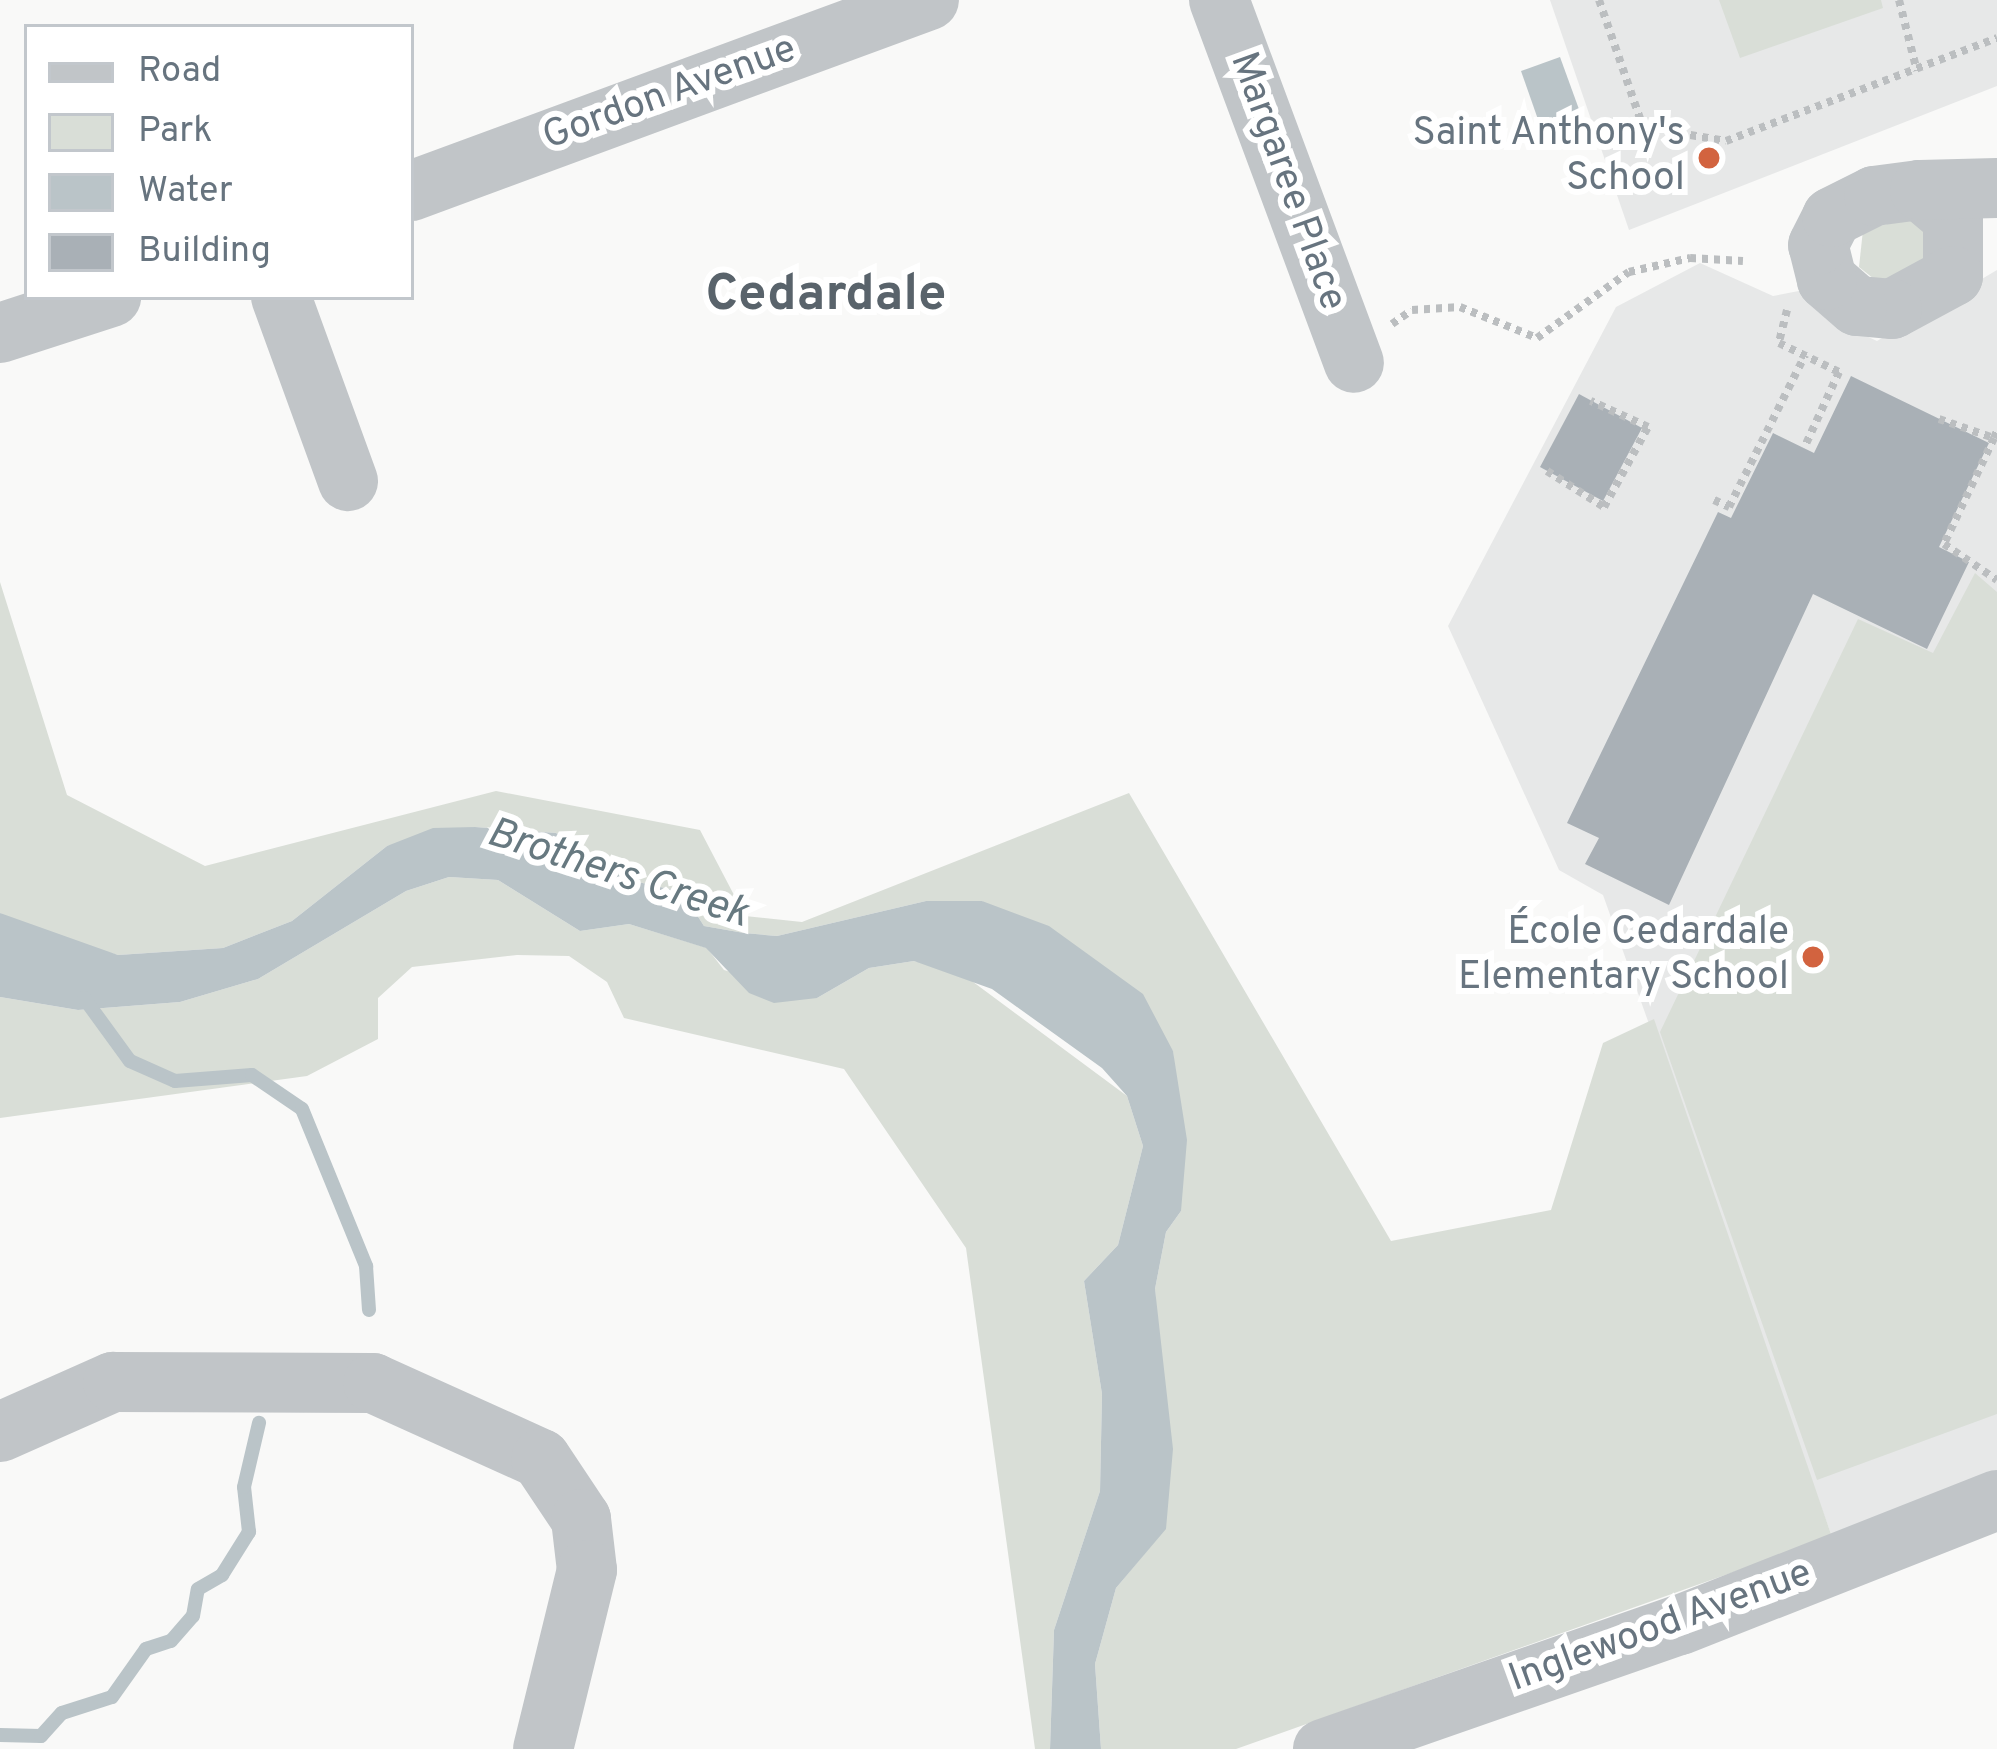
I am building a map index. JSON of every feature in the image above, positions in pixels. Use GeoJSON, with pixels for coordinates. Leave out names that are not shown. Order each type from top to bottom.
{"type":"FeatureCollection","features":[{"type":"Feature","properties":{"kind":"street","name":"Gordon Avenue"},"geometry":{"type":"LineString","coordinates":[[414,189],[929,0]]}},
{"type":"Feature","properties":{"kind":"street","name":"Margaree Place"},"geometry":{"type":"LineString","coordinates":[[1219,0],[1351,354]]}},
{"type":"Feature","properties":{"kind":"street"},"geometry":{"type":"LineString","coordinates":[[1920,190],[1953,218],[1975,260],[1892,310],[1857,306],[1827,280],[1818,245],[1832,217],[1874,196],[1920,190],[1997,188]]}},
{"type":"Feature","properties":{"kind":"street"},"geometry":{"type":"LineString","coordinates":[[0,333],[102,300]]}},
{"type":"Feature","properties":{"kind":"street"},"geometry":{"type":"LineString","coordinates":[[282,300],[348,481]]}},
{"type":"Feature","properties":{"kind":"street"},"geometry":{"type":"LineString","coordinates":[[0,1432],[57,1399],[112,1382],[374,1383],[473,1420],[541,1459],[581,1519],[587,1570],[543,1749]]}},
{"type":"Feature","properties":{"kind":"street","name":"Inglewood Avenue"},"geometry":{"type":"LineString","coordinates":[[1323,1749],[1680,1625],[1997,1500]]}},
{"type":"Feature","properties":{"kind":"path"},"geometry":{"type":"LineString","coordinates":[[1599,0],[1643,128],[1726,140],[1997,38]]}},
{"type":"Feature","properties":{"kind":"path"},"geometry":{"type":"LineString","coordinates":[[1899,0],[1917,71]]}},
{"type":"Feature","properties":{"kind":"path"},"geometry":{"type":"LineString","coordinates":[[1351,354],[1431,307],[1490,314],[1537,338],[1629,272],[1690,258],[1743,261]]}},
{"type":"Feature","properties":{"kind":"path"},"geometry":{"type":"LineString","coordinates":[[1793,298],[1776,332],[1805,355],[1839,372],[1804,448]]}},
{"type":"Feature","properties":{"kind":"path"},"geometry":{"type":"LineString","coordinates":[[1714,500],[1732,508],[1805,355]]}},
{"type":"Feature","properties":{"kind":"path"},"geometry":{"type":"LineString","coordinates":[[1547,471],[1604,507],[1648,427],[1591,401]]}},
{"type":"Feature","properties":{"kind":"path"},"geometry":{"type":"LineString","coordinates":[[1939,418],[1989,436],[1944,544],[1997,580]]}},
{"type":"Feature","properties":{"kind":"shaded area","name":"Saint Anthony's School"},"geometry":{"type":"Polygon","coordinates":[[[1550,0],[1997,0],[1997,86],[1629,230],[1550,0]]]}},
{"type":"Feature","properties":{"kind":"shaded area","name":"École Cedardale Elementary School"},"geometry":{"type":"Polygon","coordinates":[[[1700,263],[1773,296],[1809,289],[1838,323],[1877,341],[1997,270],[1997,1476],[1832,1537],[1603,895],[1559,870],[1448,626],[1616,307],[1700,263]]]}},
{"type":"Feature","properties":{"kind":"green space"},"geometry":{"type":"Polygon","coordinates":[[[1719,0],[1881,0],[1883,8],[1740,58],[1719,0]]]}},
{"type":"Feature","properties":{"kind":"green space"},"geometry":{"type":"Polygon","coordinates":[[[1928,214],[1944,253],[1879,283],[1859,267],[1863,230],[1928,214]]]}},
{"type":"Feature","properties":{"kind":"green space"},"geometry":{"type":"Polygon","coordinates":[[[1975,573],[1997,592],[1997,1414],[1817,1480],[1660,1032],[1858,619],[1933,653],[1975,573]]]}},
{"type":"Feature","properties":{"kind":"green space"},"geometry":{"type":"Polygon","coordinates":[[[0,582],[67,795],[205,866],[496,791],[700,830],[745,916],[802,922],[1129,793],[1391,1241],[1551,1210],[1603,1043],[1654,1019],[1832,1537],[1236,1749],[1101,1749],[1095,1664],[1116,1588],[1165,1529],[1155,1289],[1166,1232],[1181,1211],[1173,1051],[982,901],[926,901],[777,936],[744,933],[704,926],[682,892],[625,879],[556,833],[475,827],[387,846],[292,921],[223,948],[118,955],[31,931],[0,913],[0,582]]]}},
{"type":"Feature","properties":{"kind":"green space"},"geometry":{"type":"Polygon","coordinates":[[[449,877],[498,880],[580,931],[629,924],[707,948],[724,970],[817,998],[869,968],[914,961],[957,970],[1127,1096],[1143,1146],[1118,1245],[1084,1281],[1102,1394],[1100,1491],[1054,1630],[1050,1749],[1035,1749],[966,1248],[844,1069],[624,1018],[607,982],[569,956],[517,955],[412,967],[378,998],[378,1039],[307,1076],[0,1118],[0,997],[78,1010],[180,1002],[258,979],[406,891],[449,877]]]}},
{"type":"Feature","properties":{"kind":"water"},"geometry":{"type":"Polygon","coordinates":[[[1560,57],[1588,134],[1548,148],[1521,71],[1560,57]]]}},
{"type":"Feature","properties":{"kind":"water","name":"Brothers Creek"},"geometry":{"type":"Polygon","coordinates":[[[433,828],[556,833],[625,879],[682,892],[704,926],[744,933],[777,936],[926,901],[982,901],[1049,926],[1143,994],[1173,1051],[1187,1140],[1181,1211],[1166,1232],[1155,1289],[1173,1449],[1166,1529],[1116,1588],[1095,1664],[1101,1749],[1050,1749],[1054,1630],[1100,1491],[1102,1394],[1084,1281],[1118,1245],[1143,1146],[1127,1096],[1102,1068],[992,989],[914,961],[869,968],[817,998],[774,1003],[749,993],[706,948],[629,924],[580,931],[498,880],[449,877],[406,891],[258,979],[180,1002],[78,1010],[0,997],[0,913],[118,955],[223,948],[292,921],[387,846],[433,828]]]}},
{"type":"Feature","properties":{"kind":"building"},"geometry":{"type":"Polygon","coordinates":[[[1851,376],[1989,443],[1939,547],[1969,562],[1927,649],[1813,594],[1669,905],[1585,864],[1599,838],[1567,823],[1718,512],[1731,518],[1773,433],[1814,453],[1851,376]]]}},
{"type":"Feature","properties":{"kind":"building"},"geometry":{"type":"Polygon","coordinates":[[[1579,394],[1642,428],[1603,501],[1540,467],[1579,394]]]}},
{"type":"Feature","properties":{"kind":"waterway"},"geometry":{"type":"LineString","coordinates":[[84,998],[130,1061],[175,1081],[252,1075],[302,1109],[366,1266],[369,1310]]}},
{"type":"Feature","properties":{"kind":"waterway"},"geometry":{"type":"LineString","coordinates":[[0,1735],[41,1736],[62,1713],[112,1697],[146,1649],[171,1641],[193,1616],[198,1589],[222,1575],[249,1532],[244,1487],[259,1423]]}},
{"type":"Feature","properties":{"kind":"place","name":"Saint Anthony's School"},"geometry":{"type":"Point","coordinates":[1709,158]}},
{"type":"Feature","properties":{"kind":"place","name":"École Cedardale Elementary School"},"geometry":{"type":"Point","coordinates":[1813,957]}},
{"type":"Feature","properties":{"kind":"district","name":"Cedardale"},"geometry":{"type":"Point","coordinates":[826,297]}}]}
